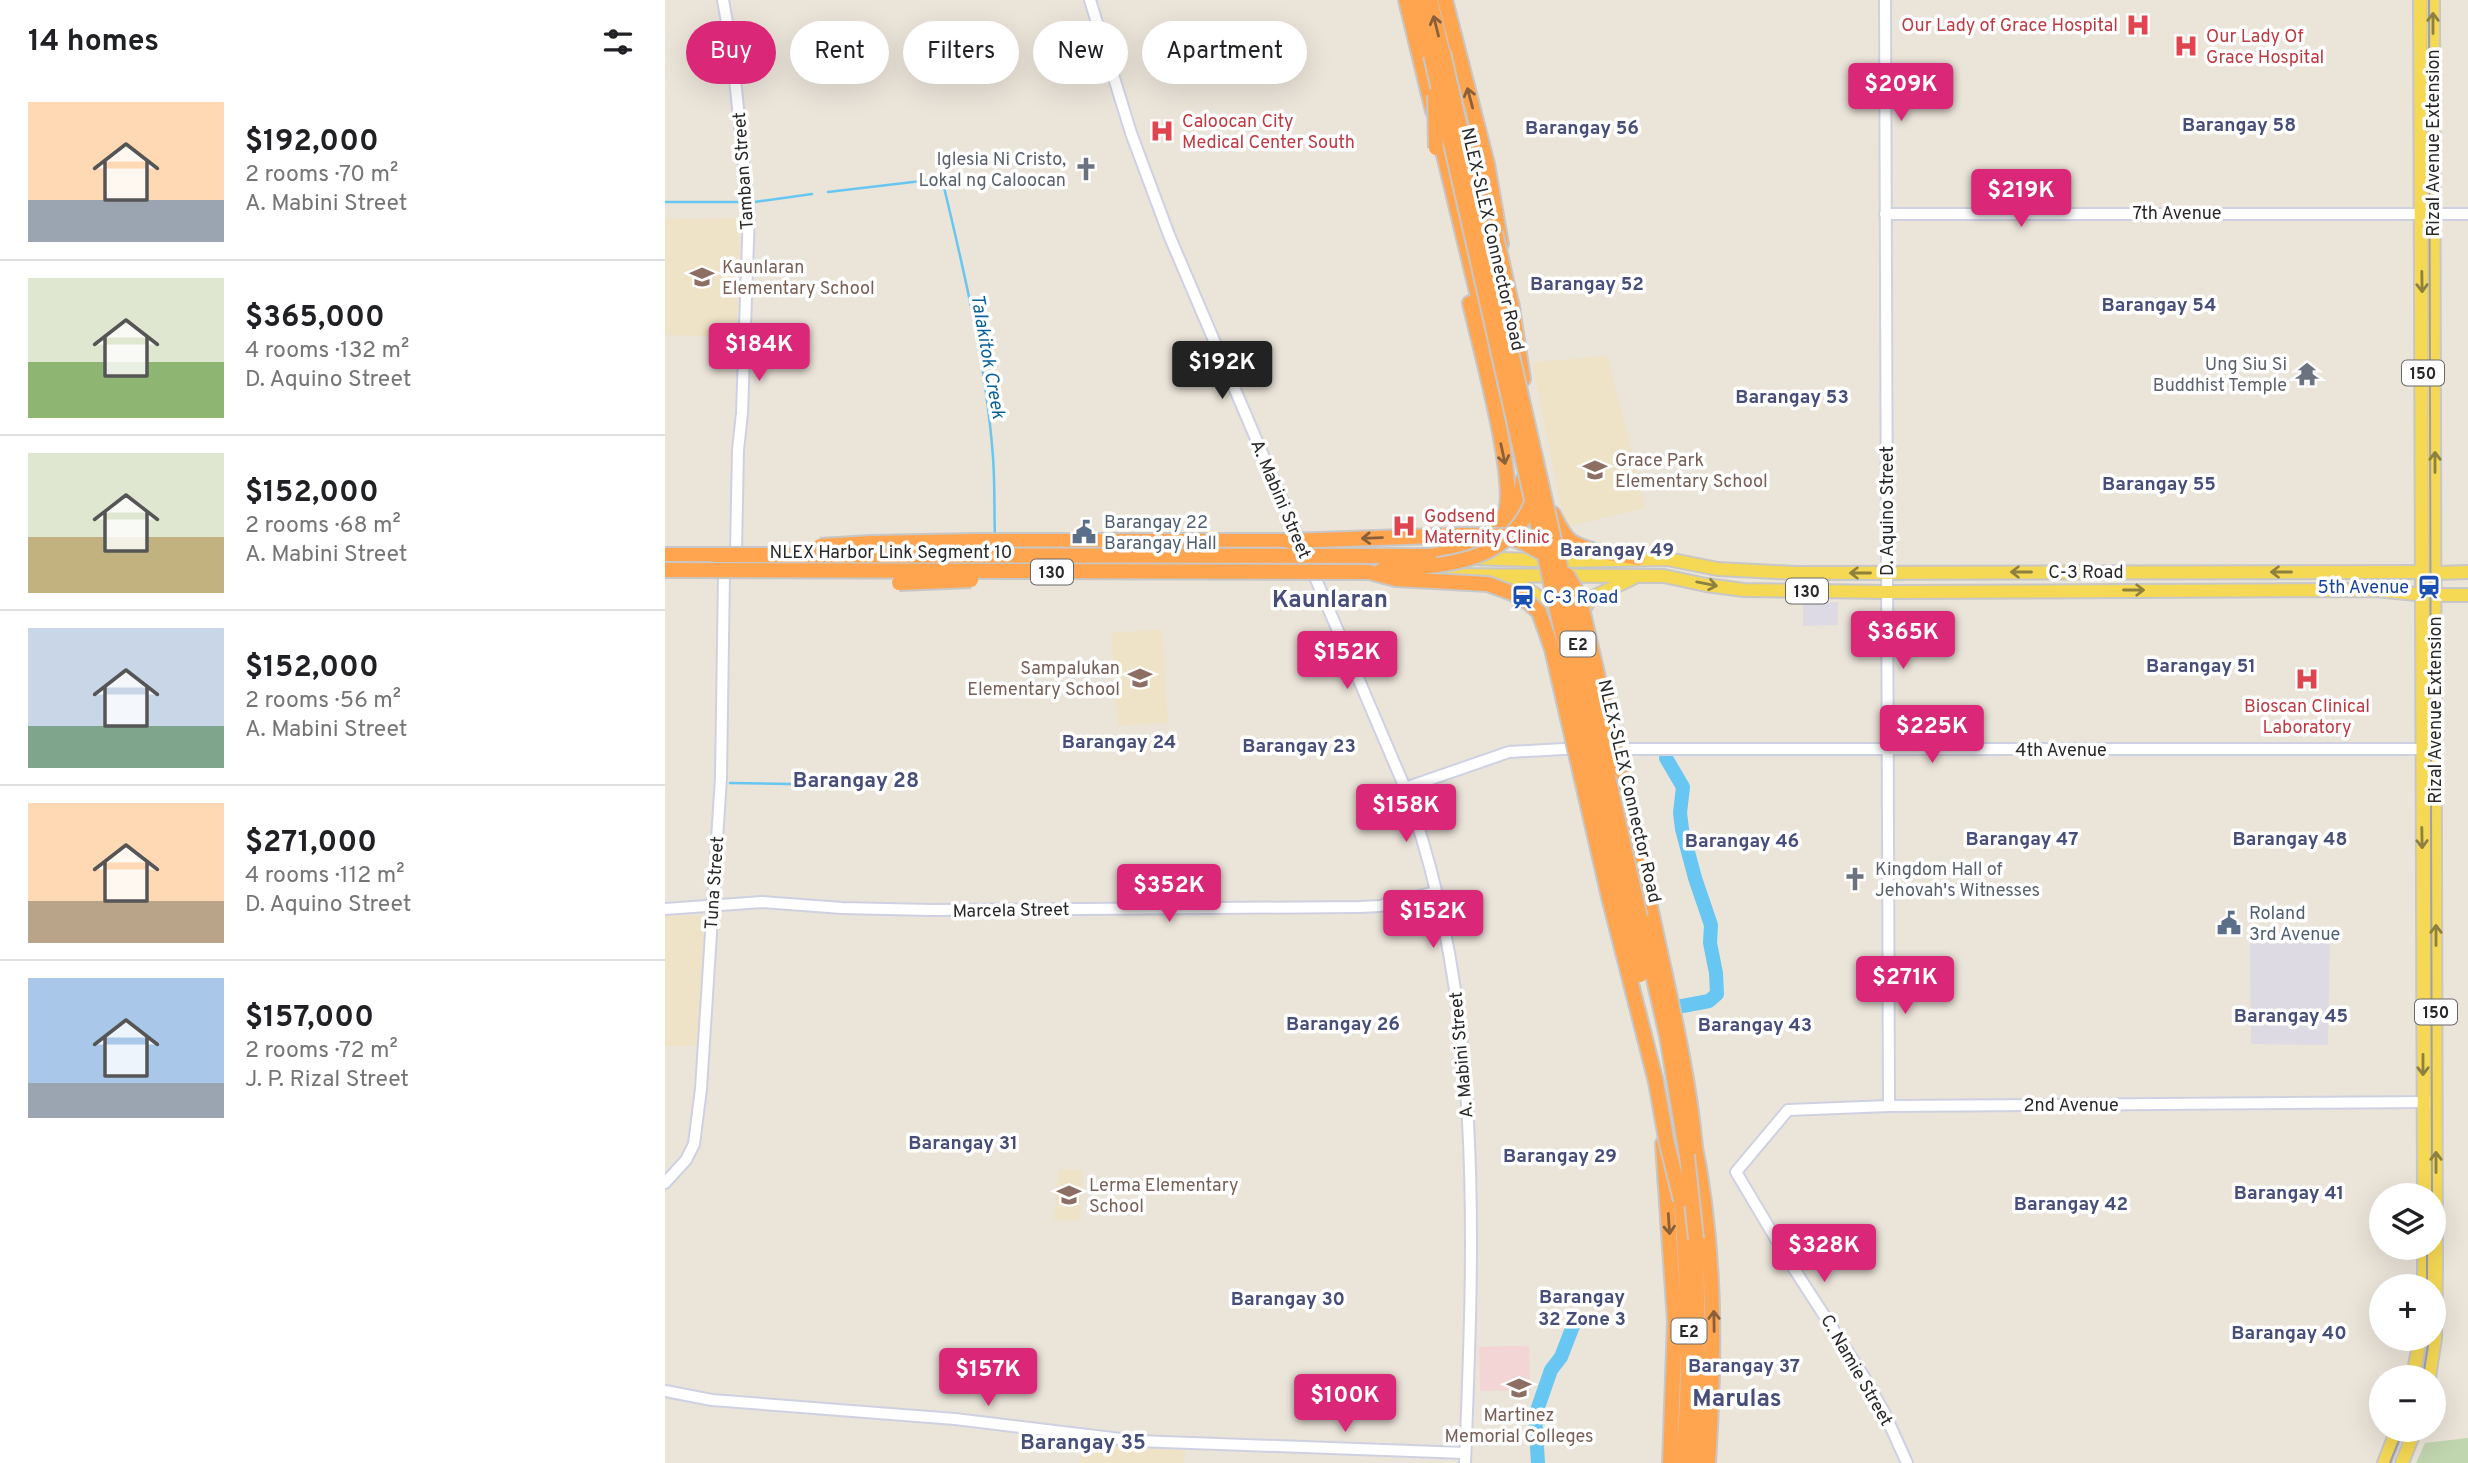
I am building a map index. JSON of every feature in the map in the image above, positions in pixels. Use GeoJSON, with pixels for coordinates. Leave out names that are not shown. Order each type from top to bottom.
{"type":"FeatureCollection","features":[{"type":"Feature","properties":{"kind":"highway"},"geometry":{"type":"LineString","coordinates":[[1369,572],[1459,562],[1486,554],[1518,527],[1529,509],[1540,478],[1542,446],[1495,232],[1417,0]]}},
{"type":"Feature","properties":{"kind":"highway"},"geometry":{"type":"LineString","coordinates":[[1430,0],[1437,54]]}},
{"type":"Feature","properties":{"kind":"highway"},"geometry":{"type":"LineString","coordinates":[[1445,3],[1487,164],[1525,387],[1565,568]]}},
{"type":"Feature","properties":{"kind":"highway"},"geometry":{"type":"LineString","coordinates":[[1408,7],[1541,560]]}},
{"type":"Feature","properties":{"kind":"highway","name":"NLEX Harbor Link Segment 10"},"geometry":{"type":"LineString","coordinates":[[665,554],[1429,556],[1467,548],[1488,537],[1505,514],[1508,500],[1506,464],[1436,148],[1437,54]]}},
{"type":"Feature","properties":{"kind":"highway","name":"NLEX-SLEX Connector Road"},"geometry":{"type":"LineString","coordinates":[[1437,54],[1656,1039],[1671,1119],[1681,1200],[1689,1322],[1683,1463]]}},
{"type":"Feature","properties":{"kind":"highway","name":"NLEX-SLEX Connector Road"},"geometry":{"type":"LineString","coordinates":[[1437,54],[1667,1036],[1687,1156],[1696,1239],[1699,1400],[1695,1463]]}},
{"type":"Feature","properties":{"kind":"highway"},"geometry":{"type":"LineString","coordinates":[[1501,392],[1525,387]]}},
{"type":"Feature","properties":{"kind":"highway"},"geometry":{"type":"LineString","coordinates":[[1432,557],[1461,555],[1480,550],[1495,541],[1514,519],[1523,480]]}},
{"type":"Feature","properties":{"kind":"highway"},"geometry":{"type":"LineString","coordinates":[[1553,514],[1564,534],[1573,543],[1639,558]]}},
{"type":"Feature","properties":{"kind":"highway"},"geometry":{"type":"LineString","coordinates":[[714,555],[907,542],[1288,541],[1465,535],[1504,536],[1546,554],[1564,570],[1577,592],[1584,617],[1678,1035],[1692,1115],[1698,1184],[1696,1239]]}},
{"type":"Feature","properties":{"kind":"highway"},"geometry":{"type":"LineString","coordinates":[[899,583],[1006,579],[1096,571]]}},
{"type":"Feature","properties":{"kind":"highway","name":"NLEX Harbor Link Segment 10"},"geometry":{"type":"LineString","coordinates":[[665,572],[1369,572]]}},
{"type":"Feature","properties":{"kind":"highway"},"geometry":{"type":"LineString","coordinates":[[1369,572],[1396,579],[1488,584],[1528,602],[1539,612],[1552,649],[1609,897],[1656,1082],[1681,1200]]}},
{"type":"Feature","properties":{"kind":"highway"},"geometry":{"type":"LineString","coordinates":[[1584,748],[1632,958],[1659,1105],[1675,1321],[1669,1463]]}},
{"type":"Feature","properties":{"kind":"highway"},"geometry":{"type":"LineString","coordinates":[[1606,749],[1698,1158],[1714,1320],[1708,1463]]}},
{"type":"Feature","properties":{"kind":"main road","name":"Rizal Avenue Extension"},"geometry":{"type":"LineString","coordinates":[[2420,0],[2427,214],[2435,749],[2430,1102],[2430,1270],[2435,1338],[2431,1365]]}},
{"type":"Feature","properties":{"kind":"main road","name":"Rizal Avenue Extension"},"geometry":{"type":"LineString","coordinates":[[2425,1183],[2430,1102],[2421,749],[2427,214],[2433,0]]}},
{"type":"Feature","properties":{"kind":"main road","name":"C-3 Road"},"geometry":{"type":"LineString","coordinates":[[665,554],[1304,554],[1541,560],[1599,575],[1664,576],[1744,590],[2375,590],[2416,594]]}},
{"type":"Feature","properties":{"kind":"main road","name":"C-3 Road"},"geometry":{"type":"LineString","coordinates":[[665,572],[1545,575],[1599,560],[1639,558],[1667,559],[1732,570],[1887,573],[2417,572]]}},
{"type":"Feature","properties":{"kind":"main road"},"geometry":{"type":"LineString","coordinates":[[1541,560],[1584,748]]}},
{"type":"Feature","properties":{"kind":"main road"},"geometry":{"type":"LineString","coordinates":[[1599,560],[1599,575]]}},
{"type":"Feature","properties":{"kind":"main road"},"geometry":{"type":"LineString","coordinates":[[1565,568],[1606,749]]}},
{"type":"Feature","properties":{"kind":"main road"},"geometry":{"type":"LineString","coordinates":[[2437,573],[2468,572]]}},
{"type":"Feature","properties":{"kind":"main road"},"geometry":{"type":"LineString","coordinates":[[1475,575],[1524,586],[1538,595],[1556,622]]}},
{"type":"Feature","properties":{"kind":"main road"},"geometry":{"type":"LineString","coordinates":[[1581,631],[1582,611],[1591,598],[1639,575]]}},
{"type":"Feature","properties":{"kind":"main road"},"geometry":{"type":"LineString","coordinates":[[2437,595],[2468,595]]}},
{"type":"Feature","properties":{"kind":"main road","name":"Rizal Avenue Extension"},"geometry":{"type":"LineString","coordinates":[[2427,1260],[2428,1274]]}},
{"type":"Feature","properties":{"kind":"main road"},"geometry":{"type":"LineString","coordinates":[[2384,1463],[2392,1442]]}},
{"type":"Feature","properties":{"kind":"main road"},"geometry":{"type":"LineString","coordinates":[[2402,1463],[2410,1442]]}},
{"type":"Feature","properties":{"kind":"street","name":"Tamban Street"},"geometry":{"type":"LineString","coordinates":[[723,0],[732,51],[748,203],[736,552]]}},
{"type":"Feature","properties":{"kind":"street","name":"A. Mabini Street"},"geometry":{"type":"LineString","coordinates":[[1090,0],[1131,133],[1169,235],[1405,788],[1435,892],[1451,956],[1466,1109],[1472,1270],[1465,1458]]}},
{"type":"Feature","properties":{"kind":"street","name":"D. Aquino Street"},"geometry":{"type":"LineString","coordinates":[[1885,0],[1889,1105]]}},
{"type":"Feature","properties":{"kind":"street","name":"7th Avenue"},"geometry":{"type":"LineString","coordinates":[[1885,214],[2468,214]]}},
{"type":"Feature","properties":{"kind":"street","name":"Tuna Street"},"geometry":{"type":"LineString","coordinates":[[665,1182],[686,1160],[694,1144],[701,1089],[721,777],[725,573]]}},
{"type":"Feature","properties":{"kind":"street","name":"4th Avenue"},"geometry":{"type":"LineString","coordinates":[[1405,788],[1502,753],[1560,748],[2435,749]]}},
{"type":"Feature","properties":{"kind":"street","name":"Marcela Street"},"geometry":{"type":"LineString","coordinates":[[665,909],[762,902],[842,908],[930,910],[1360,907],[1380,906],[1435,892]]}},
{"type":"Feature","properties":{"kind":"street","name":"2nd Avenue"},"geometry":{"type":"LineString","coordinates":[[1736,1172],[1788,1110],[1794,1108],[1889,1105],[2430,1102]]}},
{"type":"Feature","properties":{"kind":"street","name":"C. Namie Street"},"geometry":{"type":"LineString","coordinates":[[1736,1172],[1864,1377],[1884,1412],[1907,1463]]}},
{"type":"Feature","properties":{"kind":"street"},"geometry":{"type":"LineString","coordinates":[[665,1391],[712,1400],[955,1419],[1137,1441],[1465,1458]]}},
{"type":"Feature","properties":{"kind":"shaded area","name":"Kaunlaran Elementary School"},"geometry":{"type":"Polygon","coordinates":[[[739,218],[737,337],[665,335],[665,219],[739,218]]]}},
{"type":"Feature","properties":{"kind":"shaded area","name":"Grace Park Elementary School"},"geometry":{"type":"Polygon","coordinates":[[[1607,356],[1645,508],[1565,527],[1532,362],[1607,356]]]}},
{"type":"Feature","properties":{"kind":"shaded area"},"geometry":{"type":"Polygon","coordinates":[[[1838,602],[1838,625],[1803,626],[1803,603],[1838,602]]]}},
{"type":"Feature","properties":{"kind":"shaded area","name":"Sampalukan Elementary School"},"geometry":{"type":"Polygon","coordinates":[[[1162,629],[1168,723],[1118,726],[1111,633],[1162,629]]]}},
{"type":"Feature","properties":{"kind":"shaded area"},"geometry":{"type":"Polygon","coordinates":[[[665,915],[705,916],[701,1046],[665,1046],[665,915]]]}},
{"type":"Feature","properties":{"kind":"shaded area"},"geometry":{"type":"Polygon","coordinates":[[[2250,931],[2330,931],[2328,1045],[2251,1044],[2250,931]]]}},
{"type":"Feature","properties":{"kind":"shaded area","name":"Lerma Elementary School"},"geometry":{"type":"Polygon","coordinates":[[[1059,1169],[1083,1170],[1080,1221],[1054,1220],[1059,1169]]]}},
{"type":"Feature","properties":{"kind":"shaded area"},"geometry":{"type":"Polygon","coordinates":[[[1529,1346],[1530,1390],[1480,1391],[1479,1347],[1529,1346]]]}},
{"type":"Feature","properties":{"kind":"shaded area"},"geometry":{"type":"Polygon","coordinates":[[[1096,1446],[1186,1449],[1184,1463],[1080,1463],[1080,1455],[1096,1455],[1096,1446]]]}},
{"type":"Feature","properties":{"kind":"green space"},"geometry":{"type":"Polygon","coordinates":[[[2468,1438],[2468,1463],[2416,1463],[2425,1443],[2468,1438]]]}},
{"type":"Feature","properties":{"kind":"waterway","name":"Talakitok Creek"},"geometry":{"type":"LineString","coordinates":[[936,179],[942,179],[980,352],[993,457],[995,538]]}},
{"type":"Feature","properties":{"kind":"waterway"},"geometry":{"type":"LineString","coordinates":[[828,192],[930,180]]}},
{"type":"Feature","properties":{"kind":"waterway"},"geometry":{"type":"LineString","coordinates":[[754,202],[812,194]]}},
{"type":"Feature","properties":{"kind":"waterway"},"geometry":{"type":"LineString","coordinates":[[665,202],[743,202]]}},
{"type":"Feature","properties":{"kind":"waterway"},"geometry":{"type":"LineString","coordinates":[[1666,758],[1683,787],[1680,813],[1682,829],[1711,925],[1710,943],[1717,994],[1709,1001],[1677,1007]]}},
{"type":"Feature","properties":{"kind":"waterway"},"geometry":{"type":"LineString","coordinates":[[730,783],[843,785]]}},
{"type":"Feature","properties":{"kind":"waterway"},"geometry":{"type":"LineString","coordinates":[[1538,1463],[1535,1416],[1551,1370],[1561,1357],[1573,1326]]}},
{"type":"Feature","properties":{"kind":"tram line"},"geometry":{"type":"LineString","coordinates":[[2429,0],[2432,1183]]}},
{"type":"Feature","properties":{"kind":"tram line"},"geometry":{"type":"LineString","coordinates":[[2427,1260],[2427,1274]]}},
{"type":"Feature","properties":{"kind":"tram line"},"geometry":{"type":"LineString","coordinates":[[2425,1365],[2427,1351]]}},
{"type":"Feature","properties":{"kind":"tram line"},"geometry":{"type":"LineString","coordinates":[[2390,1463],[2398,1442]]}},
{"type":"Feature","properties":{"kind":"place","name":"Our Lady of Grace Hospital"},"geometry":{"type":"Point","coordinates":[2138,25]}},
{"type":"Feature","properties":{"kind":"place","name":"Our Lady Of Grace Hospital"},"geometry":{"type":"Point","coordinates":[2186,46]}},
{"type":"Feature","properties":{"kind":"place","name":"Caloocan City Medical Center South"},"geometry":{"type":"Point","coordinates":[1162,131]}},
{"type":"Feature","properties":{"kind":"place","name":"Iglesia Ni Cristo, Lokal ng Caloocan"},"geometry":{"type":"Point","coordinates":[1086,169]}},
{"type":"Feature","properties":{"kind":"place","name":"Kaunlaran Elementary School"},"geometry":{"type":"Point","coordinates":[702,277]}},
{"type":"Feature","properties":{"kind":"place","name":"Ung Siu Si Buddhist Temple"},"geometry":{"type":"Point","coordinates":[2307,374]}},
{"type":"Feature","properties":{"kind":"place","name":"Grace Park Elementary School"},"geometry":{"type":"Point","coordinates":[1595,470]}},
{"type":"Feature","properties":{"kind":"place","name":"Godsend Maternity Clinic"},"geometry":{"type":"Point","coordinates":[1404,526]}},
{"type":"Feature","properties":{"kind":"place","name":"Barangay 22 Barangay Hall"},"geometry":{"type":"Point","coordinates":[1084,532]}},
{"type":"Feature","properties":{"kind":"place","name":"5th Avenue"},"geometry":{"type":"Point","coordinates":[2429,587]}},
{"type":"Feature","properties":{"kind":"place","name":"C-3 Road"},"geometry":{"type":"Point","coordinates":[1523,597]}},
{"type":"Feature","properties":{"kind":"place","name":"Sampalukan Elementary School"},"geometry":{"type":"Point","coordinates":[1140,678]}},
{"type":"Feature","properties":{"kind":"place","name":"Bioscan Clinical Laboratory"},"geometry":{"type":"Point","coordinates":[2307,679]}},
{"type":"Feature","properties":{"kind":"place","name":"Kingdom Hall of Jehovah's Witnesses"},"geometry":{"type":"Point","coordinates":[1855,879]}},
{"type":"Feature","properties":{"kind":"place","name":"Roland 3rd Avenue"},"geometry":{"type":"Point","coordinates":[2229,923]}},
{"type":"Feature","properties":{"kind":"place","name":"Lerma Elementary School"},"geometry":{"type":"Point","coordinates":[1069,1195]}},
{"type":"Feature","properties":{"kind":"place","name":"Martinez Memorial Colleges"},"geometry":{"type":"Point","coordinates":[1519,1388]}},
{"type":"Feature","properties":{"kind":"district","name":"Barangay 58"},"geometry":{"type":"Point","coordinates":[2239,124]}},
{"type":"Feature","properties":{"kind":"district","name":"Barangay 56"},"geometry":{"type":"Point","coordinates":[1582,127]}},
{"type":"Feature","properties":{"kind":"district","name":"Barangay 52"},"geometry":{"type":"Point","coordinates":[1587,283]}},
{"type":"Feature","properties":{"kind":"district","name":"Barangay 54"},"geometry":{"type":"Point","coordinates":[2159,304]}},
{"type":"Feature","properties":{"kind":"district","name":"Barangay 53"},"geometry":{"type":"Point","coordinates":[1792,396]}},
{"type":"Feature","properties":{"kind":"district","name":"Barangay 55"},"geometry":{"type":"Point","coordinates":[2159,483]}},
{"type":"Feature","properties":{"kind":"district","name":"Barangay 49"},"geometry":{"type":"Point","coordinates":[1617,549]}},
{"type":"Feature","properties":{"kind":"district","name":"Kaunlaran"},"geometry":{"type":"Point","coordinates":[1330,599]}},
{"type":"Feature","properties":{"kind":"district","name":"Barangay 51"},"geometry":{"type":"Point","coordinates":[2201,665]}},
{"type":"Feature","properties":{"kind":"district","name":"Barangay 24"},"geometry":{"type":"Point","coordinates":[1119,741]}},
{"type":"Feature","properties":{"kind":"district","name":"Barangay 23"},"geometry":{"type":"Point","coordinates":[1299,745]}},
{"type":"Feature","properties":{"kind":"district","name":"Barangay 28"},"geometry":{"type":"Point","coordinates":[856,780]}},
{"type":"Feature","properties":{"kind":"district","name":"Barangay 47"},"geometry":{"type":"Point","coordinates":[2022,838]}},
{"type":"Feature","properties":{"kind":"district","name":"Barangay 48"},"geometry":{"type":"Point","coordinates":[2290,838]}},
{"type":"Feature","properties":{"kind":"district","name":"Barangay 46"},"geometry":{"type":"Point","coordinates":[1742,840]}},
{"type":"Feature","properties":{"kind":"district","name":"Barangay 45"},"geometry":{"type":"Point","coordinates":[2291,1015]}},
{"type":"Feature","properties":{"kind":"district","name":"Barangay 26"},"geometry":{"type":"Point","coordinates":[1343,1023]}},
{"type":"Feature","properties":{"kind":"district","name":"Barangay 43"},"geometry":{"type":"Point","coordinates":[1755,1024]}},
{"type":"Feature","properties":{"kind":"district","name":"Barangay 31"},"geometry":{"type":"Point","coordinates":[963,1142]}},
{"type":"Feature","properties":{"kind":"district","name":"Barangay 29"},"geometry":{"type":"Point","coordinates":[1560,1155]}},
{"type":"Feature","properties":{"kind":"district","name":"Barangay 41"},"geometry":{"type":"Point","coordinates":[2289,1192]}},
{"type":"Feature","properties":{"kind":"district","name":"Barangay 42"},"geometry":{"type":"Point","coordinates":[2071,1203]}},
{"type":"Feature","properties":{"kind":"district","name":"Barangay 30"},"geometry":{"type":"Point","coordinates":[1288,1298]}},
{"type":"Feature","properties":{"kind":"district","name":"Barangay 32 Zone 3"},"geometry":{"type":"Point","coordinates":[1582,1307]}},
{"type":"Feature","properties":{"kind":"district","name":"Barangay 40"},"geometry":{"type":"Point","coordinates":[2289,1332]}},
{"type":"Feature","properties":{"kind":"district","name":"Barangay 37"},"geometry":{"type":"Point","coordinates":[1744,1365]}},
{"type":"Feature","properties":{"kind":"district","name":"Marulas"},"geometry":{"type":"Point","coordinates":[1737,1398]}},
{"type":"Feature","properties":{"kind":"district","name":"Barangay 35"},"geometry":{"type":"Point","coordinates":[1083,1442]}}]}
